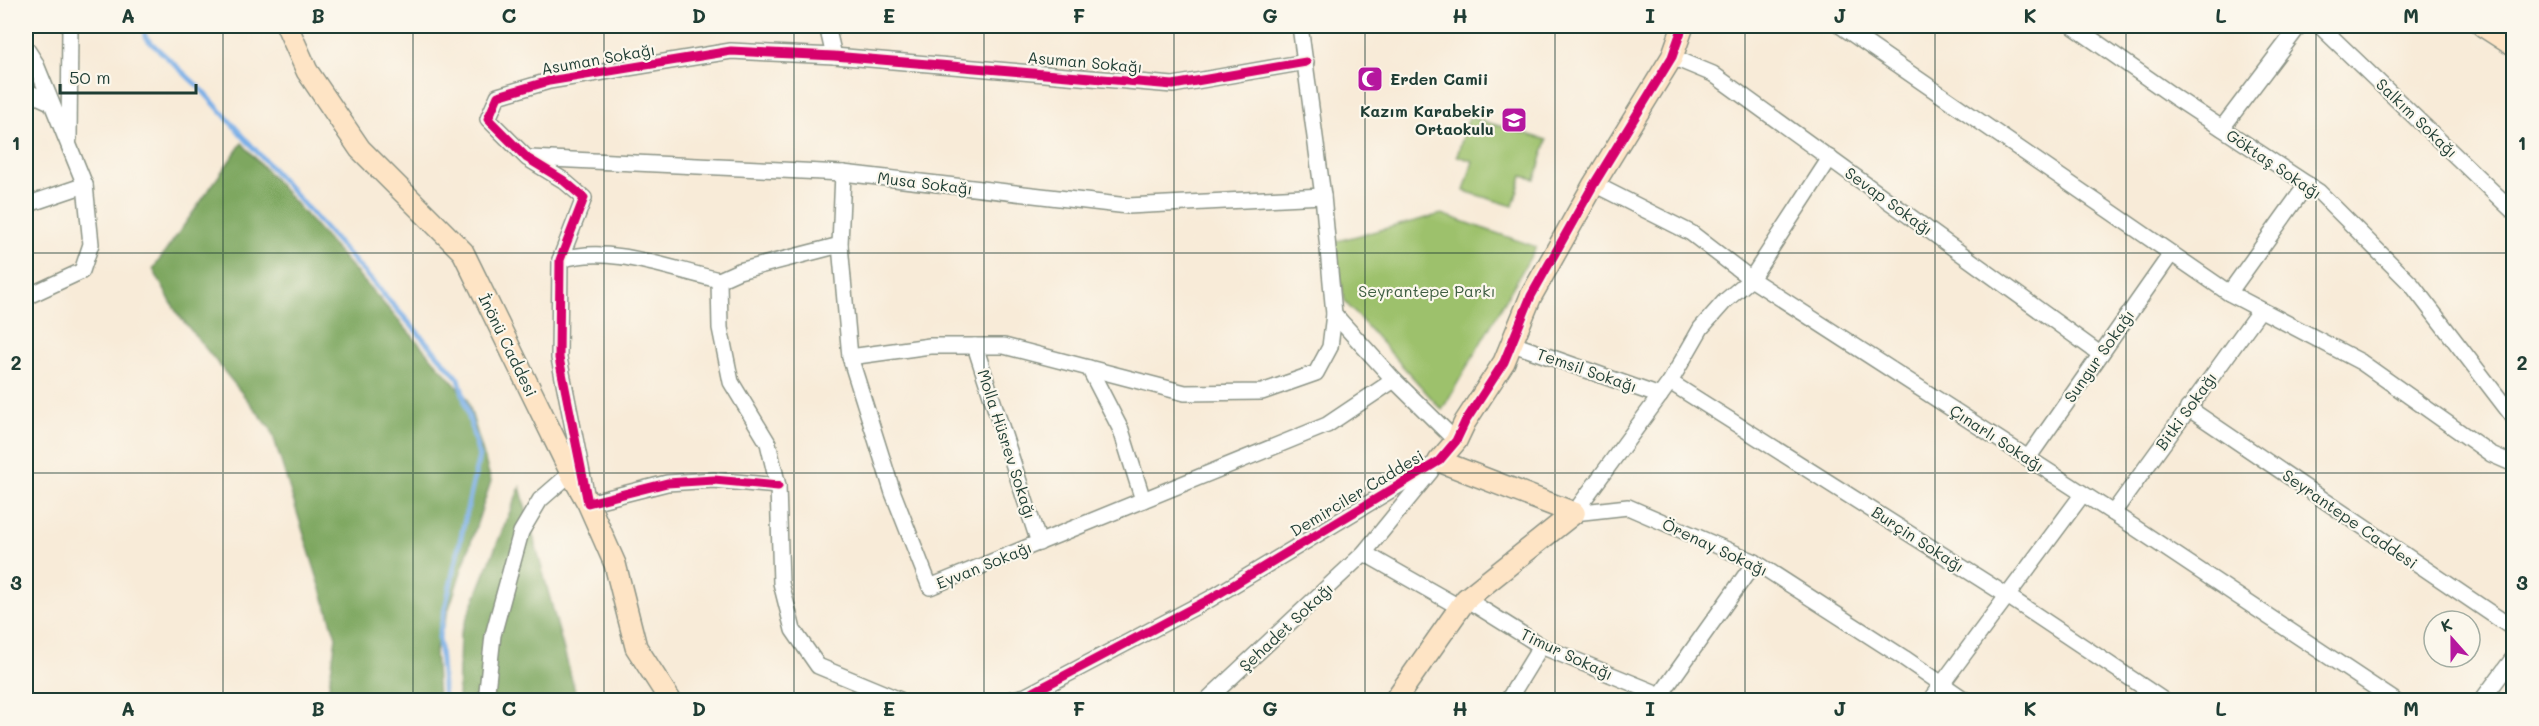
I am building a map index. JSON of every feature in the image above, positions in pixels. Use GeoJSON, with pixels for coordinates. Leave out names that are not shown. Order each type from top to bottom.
{"type":"FeatureCollection","features":[{"type":"Feature","properties":{"kind":"street"},"geometry":{"type":"LineString","coordinates":[[68,148],[70,26]]}},
{"type":"Feature","properties":{"kind":"street","name":"İnönü Caddesi"},"geometry":{"type":"LineString","coordinates":[[287,26],[307,71],[360,149],[463,252],[588,503],[615,564],[636,647],[670,700]]}},
{"type":"Feature","properties":{"kind":"street"},"geometry":{"type":"LineString","coordinates":[[827,26],[834,56]]}},
{"type":"Feature","properties":{"kind":"street"},"geometry":{"type":"LineString","coordinates":[[850,357],[930,346],[1004,346],[1185,393],[1262,392],[1316,373],[1330,348],[1334,314],[1323,196],[1300,26]]}},
{"type":"Feature","properties":{"kind":"street","name":"Demirciler Caddesi"},"geometry":{"type":"LineString","coordinates":[[1008,700],[1026,696],[1210,599],[1439,461],[1456,441],[1513,344],[1531,296],[1594,184],[1672,57],[1683,26]]}},
{"type":"Feature","properties":{"kind":"street"},"geometry":{"type":"LineString","coordinates":[[1841,26],[2229,293],[2361,362],[2491,454],[2514,464]]}},
{"type":"Feature","properties":{"kind":"street","name":"Göktaş Sokağı"},"geometry":{"type":"LineString","coordinates":[[2073,26],[2319,192],[2412,285],[2514,418]]}},
{"type":"Feature","properties":{"kind":"street"},"geometry":{"type":"LineString","coordinates":[[2222,128],[2299,26]]}},
{"type":"Feature","properties":{"kind":"street","name":"Salkım Sokağı"},"geometry":{"type":"LineString","coordinates":[[2320,26],[2514,212]]}},
{"type":"Feature","properties":{"kind":"street"},"geometry":{"type":"LineString","coordinates":[[2484,26],[2514,46]]}},
{"type":"Feature","properties":{"kind":"street"},"geometry":{"type":"LineString","coordinates":[[26,48],[35,62],[68,148],[85,185],[91,244],[82,271],[26,297]]}},
{"type":"Feature","properties":{"kind":"street","name":"Asuman Sokağı"},"geometry":{"type":"LineString","coordinates":[[588,503],[560,369],[560,260],[584,198],[563,180],[527,158],[488,118],[498,96],[549,81],[731,51],[834,56],[1173,85],[1306,62]]}},
{"type":"Feature","properties":{"kind":"street","name":"Sevap Sokağı"},"geometry":{"type":"LineString","coordinates":[[1672,57],[1713,74],[2100,354]]}},
{"type":"Feature","properties":{"kind":"street"},"geometry":{"type":"LineString","coordinates":[[26,91],[50,102]]}},
{"type":"Feature","properties":{"kind":"street","name":"Musa Sokağı"},"geometry":{"type":"LineString","coordinates":[[527,158],[843,173],[1128,206],[1323,196]]}},
{"type":"Feature","properties":{"kind":"street"},"geometry":{"type":"LineString","coordinates":[[1395,700],[1462,603],[1574,513],[1670,382],[1701,328],[1725,301],[1751,279],[1830,158]]}},
{"type":"Feature","properties":{"kind":"street","name":"Eyvan Sokağı"},"geometry":{"type":"LineString","coordinates":[[843,173],[840,245],[850,357],[893,493],[930,587],[1327,425],[1394,380]]}},
{"type":"Feature","properties":{"kind":"street","name":"Çınarlı Sokağı"},"geometry":{"type":"LineString","coordinates":[[1594,184],[1690,233],[1751,279],[2113,513],[2394,700]]}},
{"type":"Feature","properties":{"kind":"street"},"geometry":{"type":"LineString","coordinates":[[2229,293],[2307,184]]}},
{"type":"Feature","properties":{"kind":"street"},"geometry":{"type":"LineString","coordinates":[[26,205],[85,185]]}},
{"type":"Feature","properties":{"kind":"street"},"geometry":{"type":"LineString","coordinates":[[560,260],[579,254],[615,256],[718,280],[739,271],[840,245]]}},
{"type":"Feature","properties":{"kind":"street","name":"Sungur Sokağı"},"geometry":{"type":"LineString","coordinates":[[2028,458],[2171,254]]}},
{"type":"Feature","properties":{"kind":"street"},"geometry":{"type":"LineString","coordinates":[[718,280],[720,328],[731,382],[768,443],[778,486],[781,583],[793,630],[818,666],[900,700]]}},
{"type":"Feature","properties":{"kind":"street","name":"Bitki Sokağı"},"geometry":{"type":"LineString","coordinates":[[2113,513],[2260,310]]}},
{"type":"Feature","properties":{"kind":"street"},"geometry":{"type":"LineString","coordinates":[[1334,314],[1394,380],[1456,441]]}},
{"type":"Feature","properties":{"kind":"street","name":"Temsil Sokağı"},"geometry":{"type":"LineString","coordinates":[[1513,344],[1660,396]]}},
{"type":"Feature","properties":{"kind":"street","name":"Molla Hüsrev Sokağı"},"geometry":{"type":"LineString","coordinates":[[975,346],[1039,543]]}},
{"type":"Feature","properties":{"kind":"street"},"geometry":{"type":"LineString","coordinates":[[1089,368],[1121,430],[1143,500]]}},
{"type":"Feature","properties":{"kind":"street","name":"Burçin Sokağı"},"geometry":{"type":"LineString","coordinates":[[1670,382],[2006,595],[2163,700]]}},
{"type":"Feature","properties":{"kind":"street","name":"Seyrantepe Caddesi"},"geometry":{"type":"LineString","coordinates":[[2188,408],[2434,577],[2514,628]]}},
{"type":"Feature","properties":{"kind":"street","name":"Örenay Sokağı"},"geometry":{"type":"LineString","coordinates":[[1439,461],[1574,513],[1628,507],[1755,562],[1965,700]]}},
{"type":"Feature","properties":{"kind":"street","name":"Şehadet Sokağı"},"geometry":{"type":"LineString","coordinates":[[1207,700],[1364,552],[1439,461]]}},
{"type":"Feature","properties":{"kind":"street"},"geometry":{"type":"LineString","coordinates":[[486,700],[493,634],[521,532],[540,500],[571,472]]}},
{"type":"Feature","properties":{"kind":"street"},"geometry":{"type":"LineString","coordinates":[[588,503],[667,483],[714,480],[778,486]]}},
{"type":"Feature","properties":{"kind":"street"},"geometry":{"type":"LineString","coordinates":[[1930,700],[2082,495]]}},
{"type":"Feature","properties":{"kind":"street"},"geometry":{"type":"LineString","coordinates":[[1364,552],[1462,603]]}},
{"type":"Feature","properties":{"kind":"street"},"geometry":{"type":"LineString","coordinates":[[1663,699],[1755,562]]}},
{"type":"Feature","properties":{"kind":"street","name":"Timur Sokağı"},"geometry":{"type":"LineString","coordinates":[[1462,603],[1541,646],[1663,699]]}},
{"type":"Feature","properties":{"kind":"street"},"geometry":{"type":"LineString","coordinates":[[1508,700],[1541,646]]}},
{"type":"Feature","properties":{"kind":"street"},"geometry":{"type":"LineString","coordinates":[[2482,700],[2514,657]]}},
{"type":"Feature","properties":{"kind":"green space"},"geometry":{"type":"Polygon","coordinates":[[[1469,117],[1547,140],[1535,179],[1522,176],[1513,206],[1464,191],[1473,161],[1457,156],[1469,117]]]}},
{"type":"Feature","properties":{"kind":"green space"},"geometry":{"type":"Polygon","coordinates":[[[242,143],[467,398],[491,481],[435,651],[438,700],[327,700],[336,637],[271,429],[177,313],[153,269],[242,143]]]}},
{"type":"Feature","properties":{"kind":"green space","name":"Seyrantepe Parkı"},"geometry":{"type":"Polygon","coordinates":[[[1442,214],[1536,247],[1442,410],[1345,302],[1333,242],[1442,214]]]}},
{"type":"Feature","properties":{"kind":"green space"},"geometry":{"type":"Polygon","coordinates":[[[520,487],[576,695],[630,700],[458,700],[460,635],[520,487]]]}},
{"type":"Feature","properties":{"kind":"waterway"},"geometry":{"type":"LineString","coordinates":[[144,26],[145,37],[202,90],[459,379],[479,456],[439,636],[444,700]]}},
{"type":"Feature","properties":{"kind":"cycle path"},"geometry":{"type":"LineString","coordinates":[[1008,700],[1026,696],[1210,599],[1439,461],[1456,441],[1465,422],[1504,362],[1531,296],[1594,184],[1672,57],[1683,26]]}},
{"type":"Feature","properties":{"kind":"cycle path"},"geometry":{"type":"LineString","coordinates":[[778,486],[714,480],[667,483],[588,503],[559,358],[560,260],[584,198],[563,180],[527,158],[488,119],[498,96],[549,81],[731,51],[834,56],[1173,85],[1306,62]]}},
{"type":"Feature","properties":{"kind":"place","name":"Erden Camii"},"geometry":{"type":"Point","coordinates":[1370,79]}},
{"type":"Feature","properties":{"kind":"place","name":"Kazım Karabekir Ortaokulu"},"geometry":{"type":"Point","coordinates":[1514,120]}}]}
